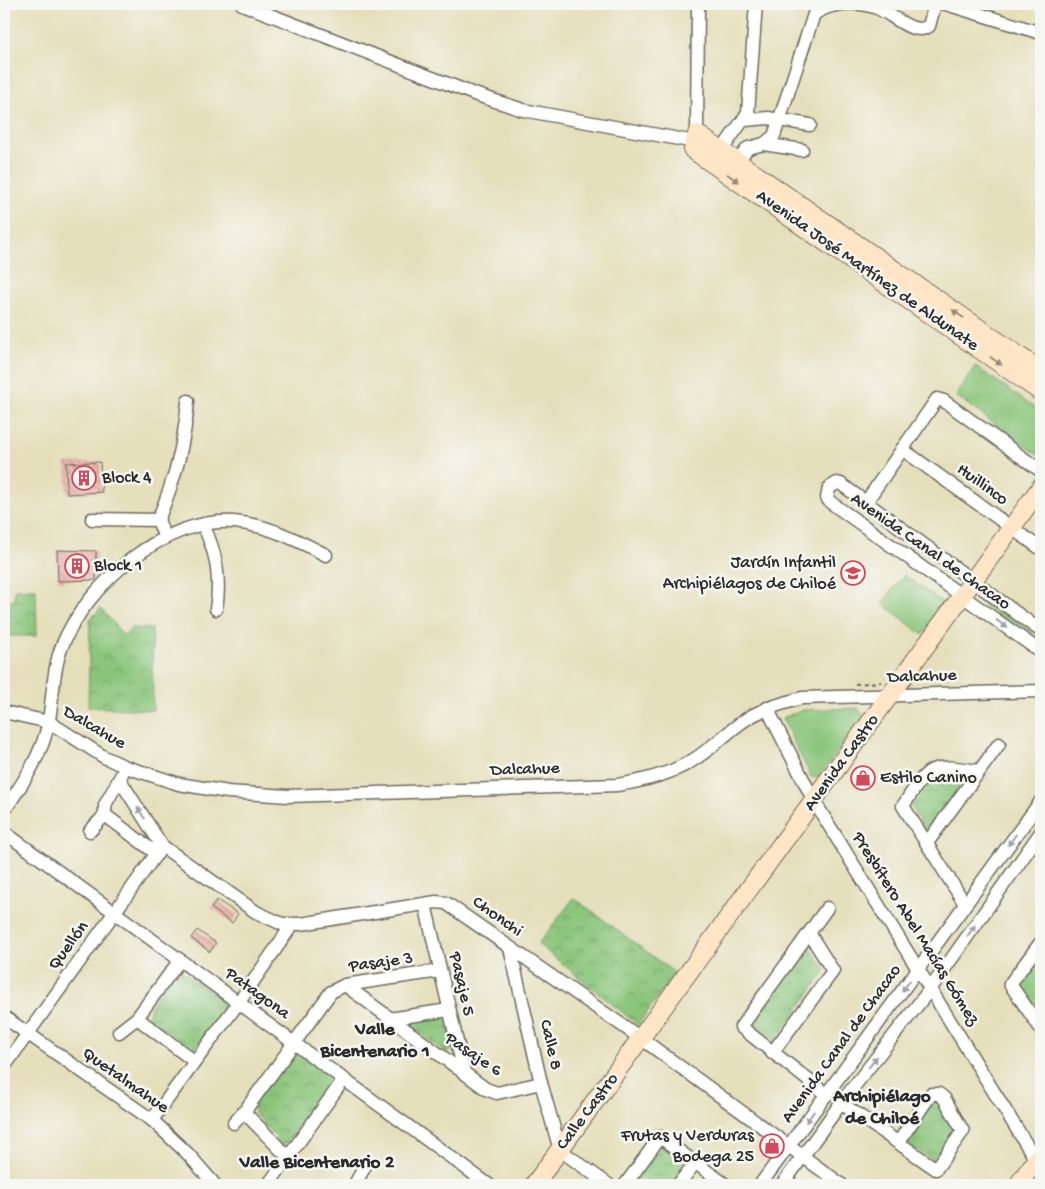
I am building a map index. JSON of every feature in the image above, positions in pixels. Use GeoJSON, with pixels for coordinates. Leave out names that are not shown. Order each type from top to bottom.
{"type":"FeatureCollection","features":[{"type":"Feature","properties":{"kind":"street"},"geometry":{"type":"LineString","coordinates":[[242,4],[474,94],[523,110],[695,142],[698,4]]}},
{"type":"Feature","properties":{"kind":"street"},"geometry":{"type":"LineString","coordinates":[[721,151],[746,117],[756,4]]}},
{"type":"Feature","properties":{"kind":"street"},"geometry":{"type":"LineString","coordinates":[[764,144],[774,136],[810,20],[814,14],[822,9],[838,4],[870,6],[884,11],[913,28],[924,29],[929,26],[936,4]]}},
{"type":"Feature","properties":{"kind":"street"},"geometry":{"type":"LineString","coordinates":[[946,4],[1036,32]]}},
{"type":"Feature","properties":{"kind":"street"},"geometry":{"type":"LineString","coordinates":[[746,117],[810,125]]}},
{"type":"Feature","properties":{"kind":"street","name":"Avenida José Martínez de Aldunate"},"geometry":{"type":"LineString","coordinates":[[695,142],[721,151],[1041,371]]}},
{"type":"Feature","properties":{"kind":"street","name":"Avenida José Martínez de Aldunate"},"geometry":{"type":"LineString","coordinates":[[695,142],[1041,392]]}},
{"type":"Feature","properties":{"kind":"street"},"geometry":{"type":"LineString","coordinates":[[737,162],[748,148],[764,144],[802,150]]}},
{"type":"Feature","properties":{"kind":"street"},"geometry":{"type":"LineString","coordinates":[[866,502],[935,401],[940,399],[1041,471]]}},
{"type":"Feature","properties":{"kind":"street"},"geometry":{"type":"LineString","coordinates":[[165,538],[158,520],[176,476],[182,454],[188,401]]}},
{"type":"Feature","properties":{"kind":"street","name":"Huillinco"},"geometry":{"type":"LineString","coordinates":[[902,449],[1041,549]]}},
{"type":"Feature","properties":{"kind":"street","name":"Avenida Canal de Chacao"},"geometry":{"type":"LineString","coordinates":[[1041,631],[967,589],[830,502],[827,492],[833,484],[837,483],[866,502],[967,589],[1041,652]]}},
{"type":"Feature","properties":{"kind":"street","name":"Avenida Castro"},"geometry":{"type":"LineString","coordinates":[[642,1039],[1041,487]]}},
{"type":"Feature","properties":{"kind":"street"},"geometry":{"type":"LineString","coordinates":[[92,519],[158,520]]}},
{"type":"Feature","properties":{"kind":"street"},"geometry":{"type":"LineString","coordinates":[[4,811],[36,760],[49,722],[57,662],[62,646],[77,618],[102,586],[122,566],[165,538],[203,525],[233,522],[256,525],[281,533],[326,555]]}},
{"type":"Feature","properties":{"kind":"street"},"geometry":{"type":"LineString","coordinates":[[203,525],[216,561],[219,583],[216,609]]}},
{"type":"Feature","properties":{"kind":"street","name":"Dalcahue"},"geometry":{"type":"LineString","coordinates":[[4,712],[49,722],[104,757],[126,767],[149,769],[180,784],[228,792],[288,796],[617,785],[642,781],[665,774],[690,762],[743,722],[768,708],[802,698],[1041,691]]}},
{"type":"Feature","properties":{"kind":"street","name":"Presbítero Abel Macías Gómez"},"geometry":{"type":"LineString","coordinates":[[768,708],[814,801],[1040,1159]]}},
{"type":"Feature","properties":{"kind":"street"},"geometry":{"type":"LineString","coordinates":[[927,843],[999,744]]}},
{"type":"Feature","properties":{"kind":"street"},"geometry":{"type":"LineString","coordinates":[[90,830],[105,815],[105,805],[126,767]]}},
{"type":"Feature","properties":{"kind":"street"},"geometry":{"type":"LineString","coordinates":[[965,904],[903,806],[923,775],[943,767],[979,771]]}},
{"type":"Feature","properties":{"kind":"street","name":"Chonchi"},"geometry":{"type":"LineString","coordinates":[[120,780],[159,850],[256,912],[282,924],[292,925],[446,902],[642,1039],[842,1185]]}},
{"type":"Feature","properties":{"kind":"street","name":"Avenida Canal de Chacao"},"geometry":{"type":"LineString","coordinates":[[760,1185],[1041,801]]}},
{"type":"Feature","properties":{"kind":"street"},"geometry":{"type":"LineString","coordinates":[[105,815],[159,850]]}},
{"type":"Feature","properties":{"kind":"street","name":"Patagona"},"geometry":{"type":"LineString","coordinates":[[4,832],[489,1185]]}},
{"type":"Feature","properties":{"kind":"street","name":"Avenida Canal de Chacao"},"geometry":{"type":"LineString","coordinates":[[782,1185],[841,1103],[931,988],[1041,832]]}},
{"type":"Feature","properties":{"kind":"street","name":"Quellón"},"geometry":{"type":"LineString","coordinates":[[4,1067],[116,913],[159,850]]}},
{"type":"Feature","properties":{"kind":"street","name":"Pasaje 5"},"geometry":{"type":"LineString","coordinates":[[425,904],[464,1072]]}},
{"type":"Feature","properties":{"kind":"street"},"geometry":{"type":"LineString","coordinates":[[827,908],[741,1027],[827,1094]]}},
{"type":"Feature","properties":{"kind":"street"},"geometry":{"type":"LineString","coordinates":[[152,1120],[239,1002],[292,925]]}},
{"type":"Feature","properties":{"kind":"street"},"geometry":{"type":"LineString","coordinates":[[772,1053],[833,971],[809,933]]}},
{"type":"Feature","properties":{"kind":"street","name":"Calle 8"},"geometry":{"type":"LineString","coordinates":[[510,948],[541,1083],[560,1150]]}},
{"type":"Feature","properties":{"kind":"street"},"geometry":{"type":"LineString","coordinates":[[1039,948],[1010,984],[1041,1028]]}},
{"type":"Feature","properties":{"kind":"street"},"geometry":{"type":"LineString","coordinates":[[119,1032],[137,1018],[180,960]]}},
{"type":"Feature","properties":{"kind":"street","name":"Pasaje 3"},"geometry":{"type":"LineString","coordinates":[[234,1123],[331,992],[345,985],[440,972]]}},
{"type":"Feature","properties":{"kind":"street","name":"Pasaje 6"},"geometry":{"type":"LineString","coordinates":[[345,985],[486,1089],[497,1093],[541,1083]]}},
{"type":"Feature","properties":{"kind":"street"},"geometry":{"type":"LineString","coordinates":[[389,1019],[449,1010]]}},
{"type":"Feature","properties":{"kind":"street","name":"Quetalmahue"},"geometry":{"type":"LineString","coordinates":[[4,1017],[152,1120],[188,1154],[215,1185]]}},
{"type":"Feature","properties":{"kind":"street"},"geometry":{"type":"LineString","coordinates":[[137,1018],[194,1061]]}},
{"type":"Feature","properties":{"kind":"street","name":"Calle Castro"},"geometry":{"type":"LineString","coordinates":[[534,1185],[642,1039]]}},
{"type":"Feature","properties":{"kind":"street"},"geometry":{"type":"LineString","coordinates":[[268,1185],[344,1079]]}},
{"type":"Feature","properties":{"kind":"street"},"geometry":{"type":"LineString","coordinates":[[841,1103],[898,1143],[936,1169],[963,1131],[944,1098],[940,1094],[931,1094],[898,1143]]}},
{"type":"Feature","properties":{"kind":"street"},"geometry":{"type":"LineString","coordinates":[[244,1112],[288,1157]]}},
{"type":"Feature","properties":{"kind":"street"},"geometry":{"type":"LineString","coordinates":[[625,1185],[660,1137],[726,1185]]}},
{"type":"Feature","properties":{"kind":"street"},"geometry":{"type":"LineString","coordinates":[[560,1150],[609,1185]]}},
{"type":"Feature","properties":{"kind":"street"},"geometry":{"type":"LineString","coordinates":[[1018,1185],[1040,1159]]}},
{"type":"Feature","properties":{"kind":"street"},"geometry":{"type":"LineString","coordinates":[[678,1185],[695,1163]]}},
{"type":"Feature","properties":{"kind":"street"},"geometry":{"type":"LineString","coordinates":[[355,1185],[365,1166]]}},
{"type":"Feature","properties":{"kind":"path"},"geometry":{"type":"LineString","coordinates":[[852,684],[901,681]]}},
{"type":"Feature","properties":{"kind":"green space"},"geometry":{"type":"Polygon","coordinates":[[[975,366],[1041,412],[1041,457],[956,396],[975,366]]]}},
{"type":"Feature","properties":{"kind":"green space"},"geometry":{"type":"Polygon","coordinates":[[[904,575],[942,602],[923,635],[882,603],[904,575]]]}},
{"type":"Feature","properties":{"kind":"green space"},"geometry":{"type":"Polygon","coordinates":[[[15,589],[36,589],[37,636],[4,636],[4,600],[14,601],[15,589]]]}},
{"type":"Feature","properties":{"kind":"green space"},"geometry":{"type":"Polygon","coordinates":[[[978,596],[982,596],[1041,639],[1041,648],[976,599],[978,596]]]}},
{"type":"Feature","properties":{"kind":"green space"},"geometry":{"type":"Polygon","coordinates":[[[101,608],[124,636],[130,628],[152,629],[153,710],[88,707],[90,619],[101,608]]]}},
{"type":"Feature","properties":{"kind":"green space"},"geometry":{"type":"Polygon","coordinates":[[[858,708],[864,716],[818,778],[811,777],[782,718],[803,710],[858,708]]]}},
{"type":"Feature","properties":{"kind":"green space"},"geometry":{"type":"Polygon","coordinates":[[[961,774],[965,776],[965,782],[928,828],[924,829],[910,804],[930,779],[942,775],[961,774]]]}},
{"type":"Feature","properties":{"kind":"green space"},"geometry":{"type":"Polygon","coordinates":[[[574,898],[675,973],[638,1025],[538,944],[574,898]]]}},
{"type":"Feature","properties":{"kind":"green space"},"geometry":{"type":"Polygon","coordinates":[[[808,945],[826,970],[772,1045],[747,1026],[808,945]]]}},
{"type":"Feature","properties":{"kind":"green space"},"geometry":{"type":"Polygon","coordinates":[[[1041,961],[1041,1015],[1039,1015],[1019,985],[1033,963],[1041,961]]]}},
{"type":"Feature","properties":{"kind":"green space"},"geometry":{"type":"Polygon","coordinates":[[[182,971],[222,1000],[222,1012],[194,1050],[149,1019],[155,998],[170,979],[182,971]]]}},
{"type":"Feature","properties":{"kind":"green space"},"geometry":{"type":"Polygon","coordinates":[[[442,1014],[447,1019],[453,1049],[446,1053],[406,1023],[407,1021],[442,1014]]]}},
{"type":"Feature","properties":{"kind":"green space"},"geometry":{"type":"Polygon","coordinates":[[[293,1049],[334,1078],[286,1143],[281,1144],[254,1113],[254,1104],[293,1049]]]}},
{"type":"Feature","properties":{"kind":"green space"},"geometry":{"type":"Polygon","coordinates":[[[934,1101],[939,1102],[958,1128],[936,1162],[907,1144],[906,1138],[934,1101]]]}},
{"type":"Feature","properties":{"kind":"green space"},"geometry":{"type":"Polygon","coordinates":[[[662,1145],[685,1163],[684,1169],[671,1185],[631,1185],[662,1145]]]}},
{"type":"Feature","properties":{"kind":"building","name":"Block 4"},"geometry":{"type":"Polygon","coordinates":[[[100,462],[102,492],[67,494],[66,463],[100,462]]]}},
{"type":"Feature","properties":{"kind":"building","name":"Block 1"},"geometry":{"type":"Polygon","coordinates":[[[57,550],[96,551],[96,580],[58,581],[57,550]]]}},
{"type":"Feature","properties":{"kind":"building"},"geometry":{"type":"Polygon","coordinates":[[[217,900],[238,914],[232,923],[211,908],[217,900]]]}},
{"type":"Feature","properties":{"kind":"building"},"geometry":{"type":"Polygon","coordinates":[[[197,930],[216,943],[210,952],[191,938],[197,930]]]}},
{"type":"Feature","properties":{"kind":"place","name":"Block 4"},"geometry":{"type":"Point","coordinates":[84,478]}},
{"type":"Feature","properties":{"kind":"place","name":"Block 1"},"geometry":{"type":"Point","coordinates":[77,566]}},
{"type":"Feature","properties":{"kind":"place","name":"Jardín Infantil Archipiélagos de Chiloé"},"geometry":{"type":"Point","coordinates":[853,573]}},
{"type":"Feature","properties":{"kind":"place","name":"Estilo Canino"},"geometry":{"type":"Point","coordinates":[863,778]}},
{"type":"Feature","properties":{"kind":"place","name":"Frutas y Verduras Bodega 25"},"geometry":{"type":"Point","coordinates":[772,1146]}},
{"type":"Feature","properties":{"kind":"district","name":"Valle Bicentenario 1"},"geometry":{"type":"Point","coordinates":[375,1041]}},
{"type":"Feature","properties":{"kind":"district","name":"Archipiélago de Chiloé"},"geometry":{"type":"Point","coordinates":[882,1108]}},
{"type":"Feature","properties":{"kind":"district","name":"Valle Bicentenario 2"},"geometry":{"type":"Point","coordinates":[317,1163]}}]}
